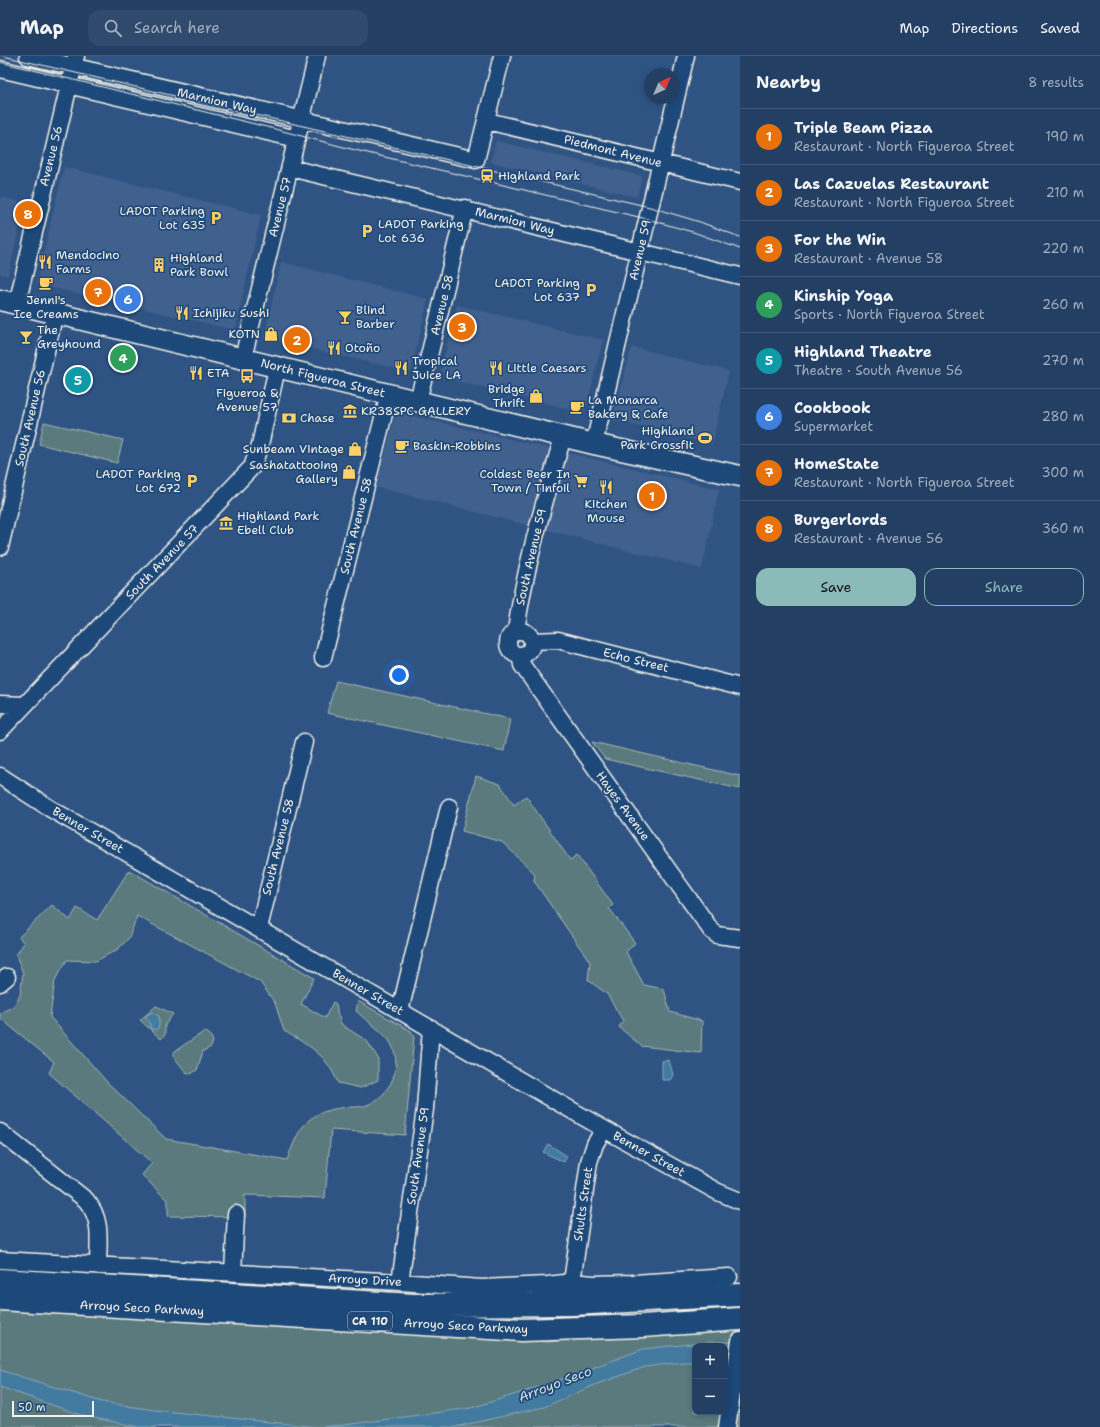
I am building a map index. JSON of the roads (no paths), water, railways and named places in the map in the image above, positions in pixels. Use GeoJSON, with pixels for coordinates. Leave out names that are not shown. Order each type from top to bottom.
{"type":"FeatureCollection","features":[{"type":"Feature","properties":{"kind":"highway","name":"Arroyo Seco Parkway"},"geometry":{"type":"LineString","coordinates":[[0,1280],[413,1304],[534,1305],[621,1302],[735,1286]]}},
{"type":"Feature","properties":{"kind":"highway"},"geometry":{"type":"LineString","coordinates":[[534,1305],[560,1292],[572,1282],[583,1293],[621,1302]]}},
{"type":"Feature","properties":{"kind":"highway","name":"Arroyo Seco Parkway"},"geometry":{"type":"LineString","coordinates":[[0,1299],[522,1330],[642,1326],[740,1319]]}},
{"type":"Feature","properties":{"kind":"main road","name":"North Figueroa Street"},"geometry":{"type":"LineString","coordinates":[[8,302],[594,444],[740,476]]}},
{"type":"Feature","properties":{"kind":"street","name":"Marmion Way"},"geometry":{"type":"LineString","coordinates":[[28,56],[74,61],[302,121],[476,160],[486,121]]}},
{"type":"Feature","properties":{"kind":"street","name":"Avenue 57"},"geometry":{"type":"LineString","coordinates":[[243,358],[317,56]]}},
{"type":"Feature","properties":{"kind":"street"},"geometry":{"type":"LineString","coordinates":[[486,121],[502,56]]}},
{"type":"Feature","properties":{"kind":"street","name":"Avenue 59"},"geometry":{"type":"LineString","coordinates":[[594,444],[686,56]]}},
{"type":"Feature","properties":{"kind":"street","name":"Avenue 56"},"geometry":{"type":"LineString","coordinates":[[8,302],[69,84],[74,61]]}},
{"type":"Feature","properties":{"kind":"street","name":"Marmion Way"},"geometry":{"type":"LineString","coordinates":[[0,69],[69,84],[297,139]]}},
{"type":"Feature","properties":{"kind":"street","name":"Piedmont Avenue"},"geometry":{"type":"LineString","coordinates":[[486,121],[740,182]]}},
{"type":"Feature","properties":{"kind":"street","name":"Marmion Way"},"geometry":{"type":"LineString","coordinates":[[290,168],[465,208],[740,276]]}},
{"type":"Feature","properties":{"kind":"street","name":"Avenue 58"},"geometry":{"type":"LineString","coordinates":[[418,401],[465,208]]}},
{"type":"Feature","properties":{"kind":"street","name":"South Avenue 56"},"geometry":{"type":"LineString","coordinates":[[0,547],[55,313]]}},
{"type":"Feature","properties":{"kind":"street","name":"South Avenue 57"},"geometry":{"type":"LineString","coordinates":[[0,731],[252,467],[260,445],[277,368]]}},
{"type":"Feature","properties":{"kind":"street","name":"South Avenue 58"},"geometry":{"type":"LineString","coordinates":[[323,658],[389,394]]}},
{"type":"Feature","properties":{"kind":"street","name":"South Avenue 59"},"geometry":{"type":"LineString","coordinates":[[516,631],[520,602],[536,533],[563,436]]}},
{"type":"Feature","properties":{"kind":"street"},"geometry":{"type":"LineString","coordinates":[[516,631],[526,632],[532,641],[528,652],[520,655],[512,652],[508,645],[509,637],[516,631]]}},
{"type":"Feature","properties":{"kind":"street","name":"Echo Street"},"geometry":{"type":"LineString","coordinates":[[532,641],[558,640],[740,687]]}},
{"type":"Feature","properties":{"kind":"street","name":"Hayes Avenue"},"geometry":{"type":"LineString","coordinates":[[520,655],[522,664],[711,930],[717,935],[740,938]]}},
{"type":"Feature","properties":{"kind":"street"},"geometry":{"type":"LineString","coordinates":[[0,704],[24,706]]}},
{"type":"Feature","properties":{"kind":"street","name":"South Avenue 58"},"geometry":{"type":"LineString","coordinates":[[259,928],[304,742]]}},
{"type":"Feature","properties":{"kind":"street","name":"Benner Street"},"geometry":{"type":"LineString","coordinates":[[0,776],[51,809],[604,1129],[718,1192],[740,1201]]}},
{"type":"Feature","properties":{"kind":"street"},"geometry":{"type":"LineString","coordinates":[[400,1011],[450,806]]}},
{"type":"Feature","properties":{"kind":"street","name":"South Avenue 59"},"geometry":{"type":"LineString","coordinates":[[400,1282],[425,1109],[431,1028]]}},
{"type":"Feature","properties":{"kind":"street","name":"Shults Street"},"geometry":{"type":"LineString","coordinates":[[572,1282],[589,1162],[595,1144],[604,1129]]}},
{"type":"Feature","properties":{"kind":"street"},"geometry":{"type":"LineString","coordinates":[[0,1132],[86,1200],[94,1209],[99,1221],[98,1266]]}},
{"type":"Feature","properties":{"kind":"street"},"geometry":{"type":"LineString","coordinates":[[233,1273],[236,1214]]}},
{"type":"Feature","properties":{"kind":"street","name":"Arroyo Drive"},"geometry":{"type":"LineString","coordinates":[[0,1260],[400,1282],[481,1288],[548,1285],[572,1282],[735,1286]]}},
{"type":"Feature","properties":{"kind":"street"},"geometry":{"type":"LineString","coordinates":[[727,1426],[740,1341]]}},
{"type":"Feature","properties":{"kind":"water"},"geometry":{"type":"Polygon","coordinates":[[[152,1012],[159,1016],[159,1027],[156,1030],[150,1028],[150,1023],[145,1017],[152,1012]]]}},
{"type":"Feature","properties":{"kind":"water"},"geometry":{"type":"Polygon","coordinates":[[[669,1060],[673,1075],[670,1080],[662,1080],[662,1061],[669,1060]]]}},
{"type":"Feature","properties":{"kind":"water"},"geometry":{"type":"Polygon","coordinates":[[[548,1144],[567,1156],[564,1162],[543,1152],[548,1144]]]}},
{"type":"Feature","properties":{"kind":"water"},"geometry":{"type":"Polygon","coordinates":[[[740,1342],[740,1364],[728,1363],[728,1343],[700,1343],[740,1342]]]}},
{"type":"Feature","properties":{"kind":"water","name":"Arroyo Seco"},"geometry":{"type":"Polygon","coordinates":[[[692,1344],[692,1362],[645,1367],[597,1384],[544,1407],[455,1427],[317,1427],[344,1425],[471,1408],[552,1383],[643,1349],[692,1344]]]}},
{"type":"Feature","properties":{"kind":"water"},"geometry":{"type":"Polygon","coordinates":[[[0,1370],[102,1402],[154,1410],[317,1427],[140,1427],[84,1416],[0,1387],[0,1370]]]}},
{"type":"Feature","properties":{"kind":"tram line"},"geometry":{"type":"LineString","coordinates":[[3,56],[650,207],[700,222],[740,237]]}},
{"type":"Feature","properties":{"kind":"tram line"},"geometry":{"type":"LineString","coordinates":[[0,62],[355,150],[647,219],[696,233],[740,249]]}},
{"type":"Feature","properties":{"kind":"place","name":"Highland Park"},"geometry":{"type":"Point","coordinates":[487,176]}},
{"type":"Feature","properties":{"kind":"place","name":"Burgerlords"},"geometry":{"type":"Point","coordinates":[28,214]}},
{"type":"Feature","properties":{"kind":"place","name":"LADOT Parking Lot 635"},"geometry":{"type":"Point","coordinates":[216,218]}},
{"type":"Feature","properties":{"kind":"place","name":"LADOT Parking Lot 636"},"geometry":{"type":"Point","coordinates":[367,231]}},
{"type":"Feature","properties":{"kind":"place","name":"Mendocino Farms"},"geometry":{"type":"Point","coordinates":[45,262]}},
{"type":"Feature","properties":{"kind":"place","name":"Highland Park Bowl"},"geometry":{"type":"Point","coordinates":[159,265]}},
{"type":"Feature","properties":{"kind":"place","name":"Jenni's Ice Creams"},"geometry":{"type":"Point","coordinates":[46,283]}},
{"type":"Feature","properties":{"kind":"place","name":"LADOT Parking Lot 637"},"geometry":{"type":"Point","coordinates":[591,290]}},
{"type":"Feature","properties":{"kind":"place","name":"HomeState"},"geometry":{"type":"Point","coordinates":[98,292]}},
{"type":"Feature","properties":{"kind":"place","name":"Cookbook"},"geometry":{"type":"Point","coordinates":[128,299]}},
{"type":"Feature","properties":{"kind":"place","name":"Ichijiku Sushi"},"geometry":{"type":"Point","coordinates":[182,313]}},
{"type":"Feature","properties":{"kind":"place","name":"Blind Barber"},"geometry":{"type":"Point","coordinates":[345,317]}},
{"type":"Feature","properties":{"kind":"place","name":"For the Win"},"geometry":{"type":"Point","coordinates":[462,327]}},
{"type":"Feature","properties":{"kind":"place","name":"KOTN"},"geometry":{"type":"Point","coordinates":[271,334]}},
{"type":"Feature","properties":{"kind":"place","name":"The Greyhound"},"geometry":{"type":"Point","coordinates":[26,337]}},
{"type":"Feature","properties":{"kind":"place","name":"Las Cazuelas Restaurant"},"geometry":{"type":"Point","coordinates":[297,340]}},
{"type":"Feature","properties":{"kind":"place","name":"Otoño"},"geometry":{"type":"Point","coordinates":[334,348]}},
{"type":"Feature","properties":{"kind":"place","name":"Kinship Yoga"},"geometry":{"type":"Point","coordinates":[123,358]}},
{"type":"Feature","properties":{"kind":"place","name":"Tropical Juice LA"},"geometry":{"type":"Point","coordinates":[401,368]}},
{"type":"Feature","properties":{"kind":"place","name":"Little Caesars"},"geometry":{"type":"Point","coordinates":[496,368]}},
{"type":"Feature","properties":{"kind":"place","name":"ETA"},"geometry":{"type":"Point","coordinates":[196,373]}},
{"type":"Feature","properties":{"kind":"place","name":"Figueroa & Avenue 57"},"geometry":{"type":"Point","coordinates":[247,376]}},
{"type":"Feature","properties":{"kind":"place","name":"Highland Theatre"},"geometry":{"type":"Point","coordinates":[78,380]}},
{"type":"Feature","properties":{"kind":"place","name":"Bridge Thrift"},"geometry":{"type":"Point","coordinates":[536,396]}},
{"type":"Feature","properties":{"kind":"place","name":"La Monarca Bakery & Cafe"},"geometry":{"type":"Point","coordinates":[577,407]}},
{"type":"Feature","properties":{"kind":"place","name":"KR38SPC GALLERY"},"geometry":{"type":"Point","coordinates":[350,411]}},
{"type":"Feature","properties":{"kind":"place","name":"Chase"},"geometry":{"type":"Point","coordinates":[289,418]}},
{"type":"Feature","properties":{"kind":"place","name":"Highland Park Crossfit"},"geometry":{"type":"Point","coordinates":[705,438]}},
{"type":"Feature","properties":{"kind":"place","name":"Baskin-Robbins"},"geometry":{"type":"Point","coordinates":[402,446]}},
{"type":"Feature","properties":{"kind":"place","name":"Sunbeam Vintage"},"geometry":{"type":"Point","coordinates":[355,449]}},
{"type":"Feature","properties":{"kind":"place","name":"Sashatattooing Gallery"},"geometry":{"type":"Point","coordinates":[349,472]}},
{"type":"Feature","properties":{"kind":"place","name":"LADOT Parking Lot 672"},"geometry":{"type":"Point","coordinates":[192,481]}},
{"type":"Feature","properties":{"kind":"place","name":"Coldest Beer In Town / Tinfoil"},"geometry":{"type":"Point","coordinates":[581,481]}},
{"type":"Feature","properties":{"kind":"place","name":"Kitchen Mouse"},"geometry":{"type":"Point","coordinates":[606,487]}},
{"type":"Feature","properties":{"kind":"place","name":"Triple Beam Pizza"},"geometry":{"type":"Point","coordinates":[652,496]}},
{"type":"Feature","properties":{"kind":"place","name":"Highland Park Ebell Club"},"geometry":{"type":"Point","coordinates":[226,523]}}]}
